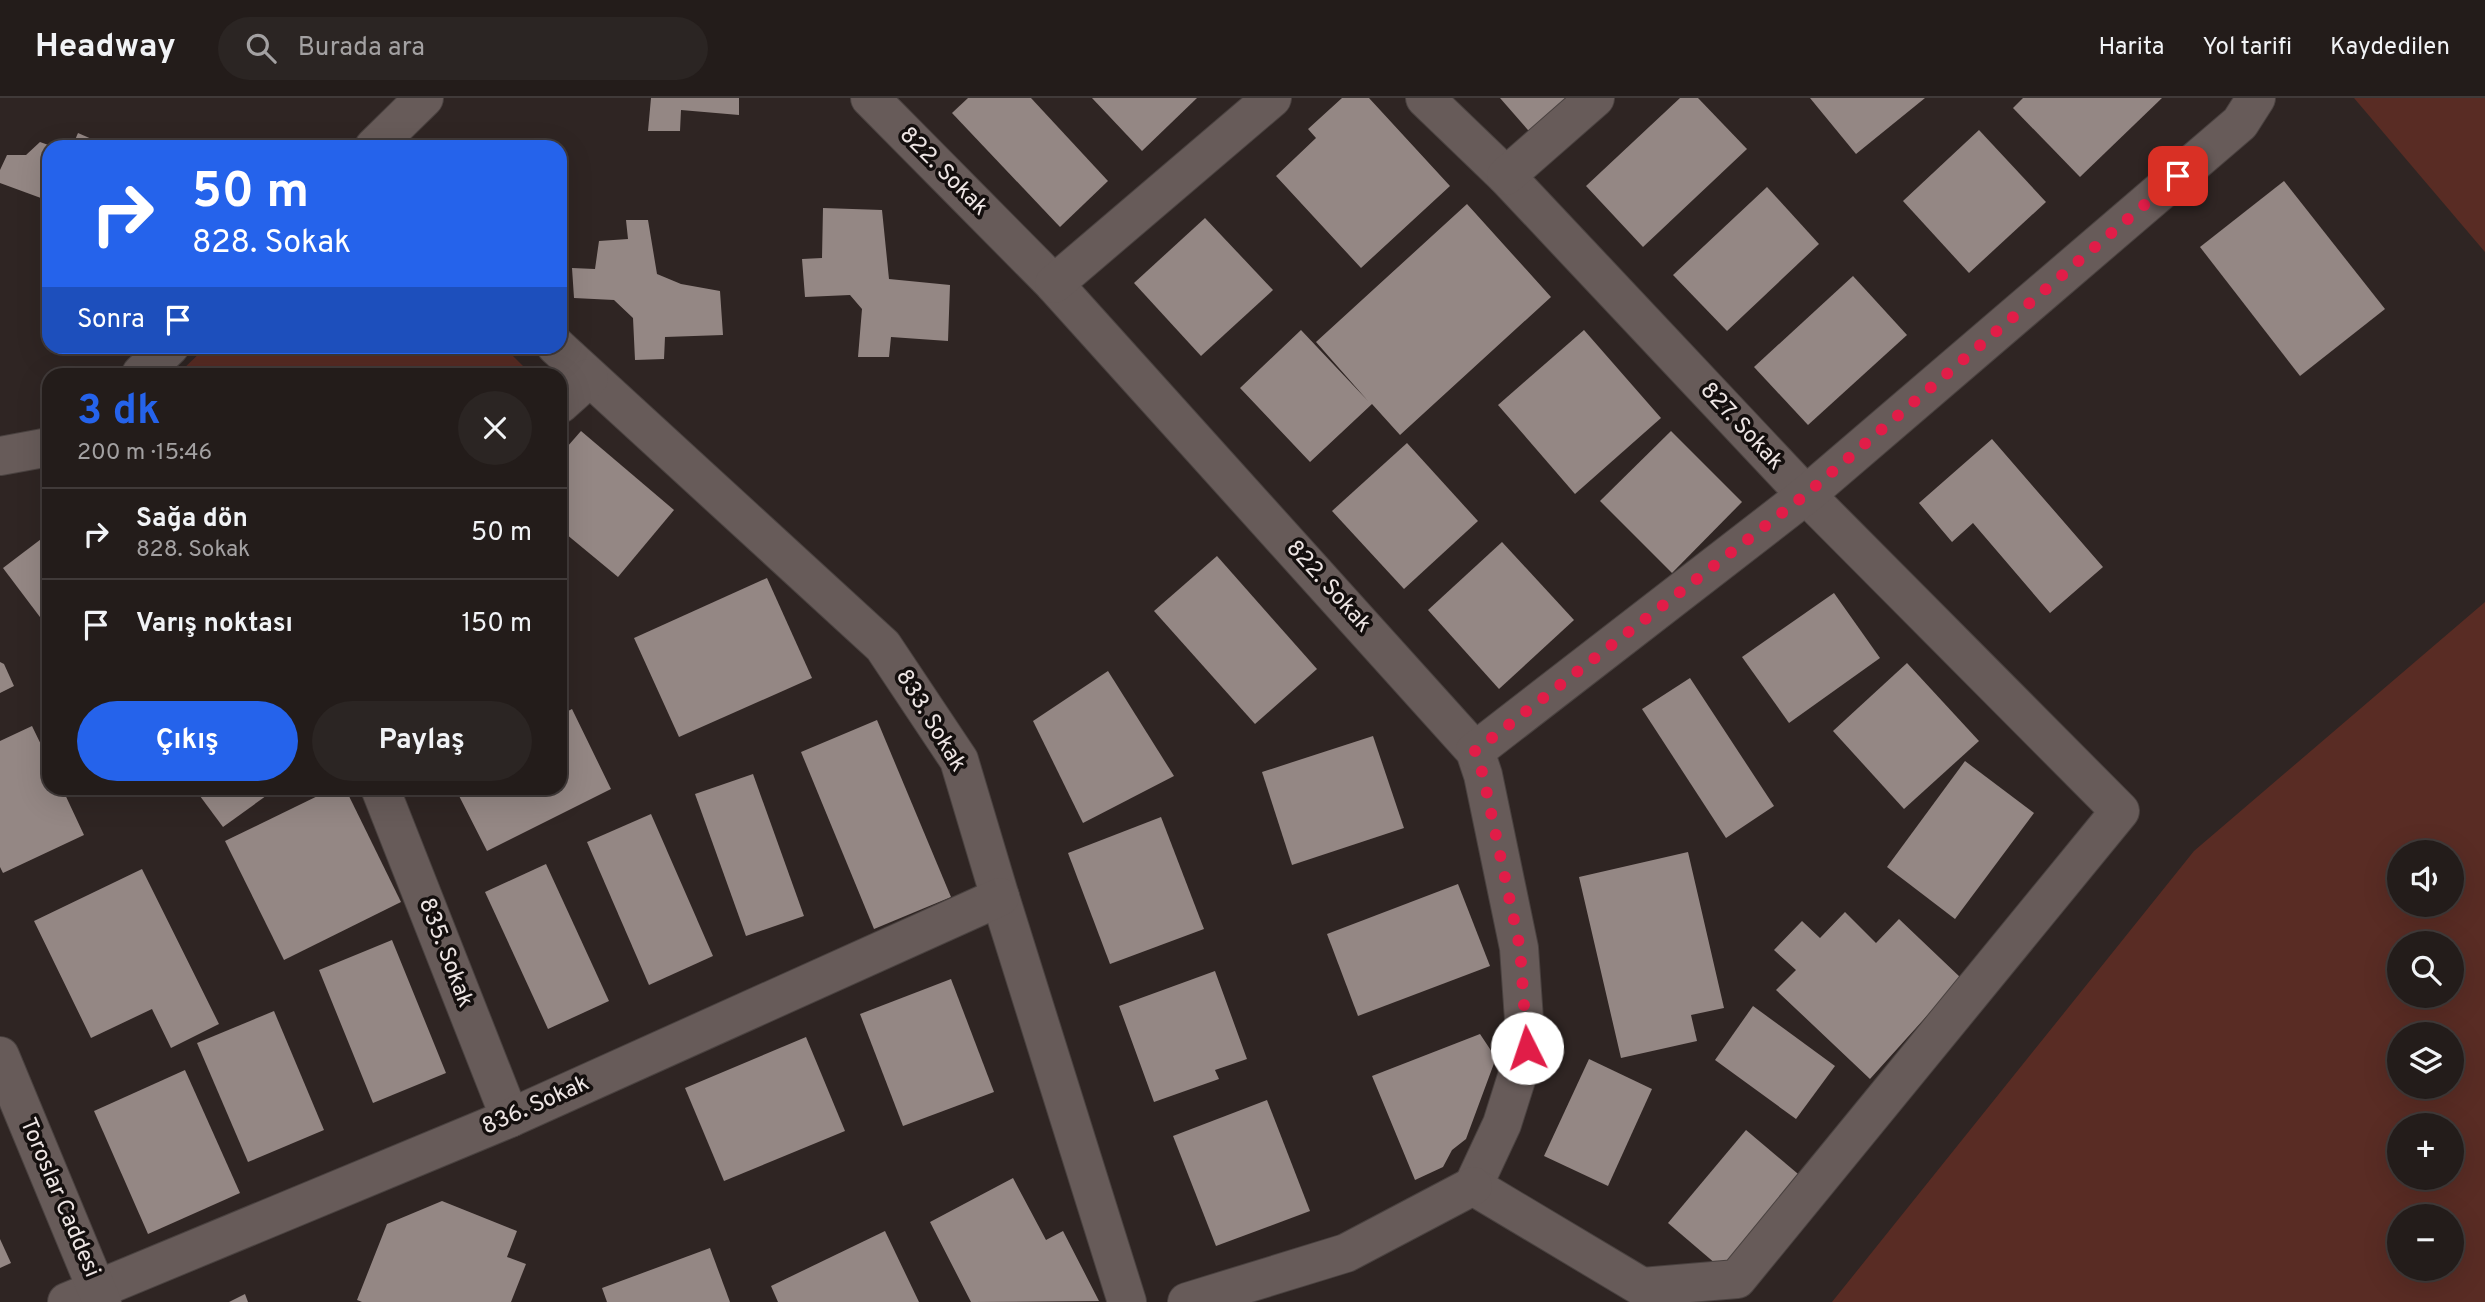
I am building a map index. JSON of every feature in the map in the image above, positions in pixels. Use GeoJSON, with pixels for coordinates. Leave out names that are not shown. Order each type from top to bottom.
{"type":"FeatureCollection","features":[{"type":"Feature","properties":{"kind":"street"},"geometry":{"type":"LineString","coordinates":[[381,140],[424,98]]}},
{"type":"Feature","properties":{"kind":"street","name":"822. Sokak"},"geometry":{"type":"LineString","coordinates":[[870,98],[1054,284],[1475,751],[1483,775],[1520,948],[1527,1048],[1502,1124],[1473,1186]]}},
{"type":"Feature","properties":{"kind":"street"},"geometry":{"type":"LineString","coordinates":[[1054,284],[1272,98]]}},
{"type":"Feature","properties":{"kind":"street","name":"827. Sokak"},"geometry":{"type":"LineString","coordinates":[[1425,98],[1506,176],[1805,495],[2120,811],[1737,1279],[1642,1287],[1473,1186]]}},
{"type":"Feature","properties":{"kind":"street"},"geometry":{"type":"LineString","coordinates":[[1506,176],[1595,98]]}},
{"type":"Feature","properties":{"kind":"street"},"geometry":{"type":"LineString","coordinates":[[1475,751],[1805,495],[2239,123],[2256,98]]}},
{"type":"Feature","properties":{"kind":"street"},"geometry":{"type":"LineString","coordinates":[[147,368],[162,354]]}},
{"type":"Feature","properties":{"kind":"street","name":"833. Sokak"},"geometry":{"type":"LineString","coordinates":[[564,354],[883,646],[959,760],[1127,1302]]}},
{"type":"Feature","properties":{"kind":"street"},"geometry":{"type":"LineString","coordinates":[[567,398],[589,378]]}},
{"type":"Feature","properties":{"kind":"street"},"geometry":{"type":"LineString","coordinates":[[0,456],[42,448]]}},
{"type":"Feature","properties":{"kind":"street","name":"835. Sokak"},"geometry":{"type":"LineString","coordinates":[[383,795],[510,1118]]}},
{"type":"Feature","properties":{"kind":"street","name":"836. Sokak"},"geometry":{"type":"LineString","coordinates":[[88,1297],[510,1118],[1000,897]]}},
{"type":"Feature","properties":{"kind":"street","name":"Toroslar Caddesi"},"geometry":{"type":"LineString","coordinates":[[0,1056],[88,1297]]}},
{"type":"Feature","properties":{"kind":"street"},"geometry":{"type":"LineString","coordinates":[[1187,1302],[1346,1253],[1473,1186]]}},
{"type":"Feature","properties":{"kind":"shaded area"},"geometry":{"type":"Polygon","coordinates":[[[2354,98],[2485,98],[2485,252],[2354,98]]]}},
{"type":"Feature","properties":{"kind":"shaded area"},"geometry":{"type":"Polygon","coordinates":[[[199,354],[511,354],[525,368],[184,368],[199,354]]]}},
{"type":"Feature","properties":{"kind":"shaded area"},"geometry":{"type":"Polygon","coordinates":[[[2485,602],[2485,1302],[1832,1302],[2194,851],[2485,602]]]}},
{"type":"Feature","properties":{"kind":"building"},"geometry":{"type":"Polygon","coordinates":[[[651,98],[739,98],[739,115],[681,110],[680,131],[648,131],[651,98]]]}},
{"type":"Feature","properties":{"kind":"building"},"geometry":{"type":"Polygon","coordinates":[[[968,98],[1031,98],[1108,181],[1060,227],[952,113],[968,98]]]}},
{"type":"Feature","properties":{"kind":"building"},"geometry":{"type":"Polygon","coordinates":[[[1092,98],[1197,98],[1142,151],[1092,98]]]}},
{"type":"Feature","properties":{"kind":"building"},"geometry":{"type":"Polygon","coordinates":[[[1342,98],[1369,98],[1450,186],[1361,268],[1276,176],[1316,138],[1308,129],[1342,98]]]}},
{"type":"Feature","properties":{"kind":"building"},"geometry":{"type":"Polygon","coordinates":[[[1500,98],[1580,98],[1535,138],[1500,98]]]}},
{"type":"Feature","properties":{"kind":"building"},"geometry":{"type":"Polygon","coordinates":[[[1680,98],[1698,98],[1747,149],[1643,247],[1586,186],[1680,98]]]}},
{"type":"Feature","properties":{"kind":"building"},"geometry":{"type":"Polygon","coordinates":[[[1810,98],[1925,98],[1856,154],[1810,98]]]}},
{"type":"Feature","properties":{"kind":"building"},"geometry":{"type":"Polygon","coordinates":[[[2023,98],[2162,98],[2080,177],[2013,108],[2023,98]]]}},
{"type":"Feature","properties":{"kind":"building"},"geometry":{"type":"Polygon","coordinates":[[[1979,130],[2046,202],[1969,273],[1903,201],[1979,130]]]}},
{"type":"Feature","properties":{"kind":"building"},"geometry":{"type":"Polygon","coordinates":[[[78,133],[94,140],[75,140],[78,133]]]}},
{"type":"Feature","properties":{"kind":"building"},"geometry":{"type":"Polygon","coordinates":[[[42,143],[42,198],[0,183],[0,170],[7,155],[26,155],[42,143]]]}},
{"type":"Feature","properties":{"kind":"building"},"geometry":{"type":"Polygon","coordinates":[[[2284,181],[2385,309],[2300,376],[2200,247],[2284,181]]]}},
{"type":"Feature","properties":{"kind":"building"},"geometry":{"type":"Polygon","coordinates":[[[1767,187],[1819,244],[1727,331],[1673,275],[1767,187]]]}},
{"type":"Feature","properties":{"kind":"building"},"geometry":{"type":"Polygon","coordinates":[[[1467,204],[1551,297],[1400,435],[1372,404],[1310,462],[1240,388],[1301,330],[1368,401],[1316,342],[1467,204]]]}},
{"type":"Feature","properties":{"kind":"building"},"geometry":{"type":"Polygon","coordinates":[[[823,208],[882,210],[889,279],[950,285],[948,341],[891,337],[889,357],[858,357],[862,309],[850,295],[805,297],[802,259],[822,258],[823,208]]]}},
{"type":"Feature","properties":{"kind":"building"},"geometry":{"type":"Polygon","coordinates":[[[1205,218],[1273,290],[1201,356],[1134,283],[1205,218]]]}},
{"type":"Feature","properties":{"kind":"building"},"geometry":{"type":"Polygon","coordinates":[[[626,220],[648,220],[657,274],[681,284],[720,291],[723,335],[665,337],[664,359],[635,360],[633,318],[614,300],[574,298],[572,268],[595,269],[599,241],[628,239],[626,220]]]}},
{"type":"Feature","properties":{"kind":"building"},"geometry":{"type":"Polygon","coordinates":[[[1853,276],[1907,335],[1808,425],[1754,367],[1853,276]]]}},
{"type":"Feature","properties":{"kind":"building"},"geometry":{"type":"Polygon","coordinates":[[[1584,330],[1661,418],[1575,494],[1498,405],[1584,330]]]}},
{"type":"Feature","properties":{"kind":"building"},"geometry":{"type":"Polygon","coordinates":[[[581,431],[674,510],[618,577],[567,535],[567,447],[581,431]]]}},
{"type":"Feature","properties":{"kind":"building"},"geometry":{"type":"Polygon","coordinates":[[[1671,431],[1742,502],[1672,573],[1600,501],[1671,431]]]}},
{"type":"Feature","properties":{"kind":"building"},"geometry":{"type":"Polygon","coordinates":[[[1992,439],[2103,567],[2050,613],[1973,523],[1952,542],[1919,503],[1992,439]]]}},
{"type":"Feature","properties":{"kind":"building"},"geometry":{"type":"Polygon","coordinates":[[[1407,443],[1478,521],[1404,589],[1332,511],[1407,443]]]}},
{"type":"Feature","properties":{"kind":"building"},"geometry":{"type":"Polygon","coordinates":[[[42,538],[42,620],[3,568],[42,538]]]}},
{"type":"Feature","properties":{"kind":"building"},"geometry":{"type":"Polygon","coordinates":[[[1502,542],[1574,620],[1499,689],[1428,610],[1502,542]]]}},
{"type":"Feature","properties":{"kind":"building"},"geometry":{"type":"Polygon","coordinates":[[[1217,556],[1317,669],[1255,724],[1154,611],[1217,556]]]}},
{"type":"Feature","properties":{"kind":"building"},"geometry":{"type":"Polygon","coordinates":[[[767,578],[812,678],[679,737],[634,638],[767,578]]]}},
{"type":"Feature","properties":{"kind":"building"},"geometry":{"type":"Polygon","coordinates":[[[1834,593],[1880,658],[1789,723],[1742,657],[1834,593]]]}},
{"type":"Feature","properties":{"kind":"building"},"geometry":{"type":"Polygon","coordinates":[[[0,662],[4,664],[14,686],[0,693],[0,662]]]}},
{"type":"Feature","properties":{"kind":"building"},"geometry":{"type":"Polygon","coordinates":[[[1907,663],[1979,741],[1904,809],[1833,731],[1907,663]]]}},
{"type":"Feature","properties":{"kind":"building"},"geometry":{"type":"Polygon","coordinates":[[[1108,671],[1174,776],[1083,823],[1033,721],[1108,671]]]}},
{"type":"Feature","properties":{"kind":"building"},"geometry":{"type":"Polygon","coordinates":[[[1690,678],[1774,806],[1726,838],[1642,709],[1690,678]]]}},
{"type":"Feature","properties":{"kind":"building"},"geometry":{"type":"Polygon","coordinates":[[[572,709],[611,789],[487,851],[459,795],[567,795],[567,712],[572,709]]]}},
{"type":"Feature","properties":{"kind":"building"},"geometry":{"type":"Polygon","coordinates":[[[877,720],[951,897],[874,929],[801,752],[877,720]]]}},
{"type":"Feature","properties":{"kind":"building"},"geometry":{"type":"Polygon","coordinates":[[[32,726],[42,747],[42,795],[65,795],[84,835],[3,873],[0,867],[0,741],[32,726]]]}},
{"type":"Feature","properties":{"kind":"building"},"geometry":{"type":"Polygon","coordinates":[[[1373,736],[1404,828],[1292,865],[1262,772],[1373,736]]]}},
{"type":"Feature","properties":{"kind":"building"},"geometry":{"type":"Polygon","coordinates":[[[1965,761],[2034,813],[1955,919],[1887,867],[1965,761]]]}},
{"type":"Feature","properties":{"kind":"building"},"geometry":{"type":"Polygon","coordinates":[[[753,774],[804,916],[746,936],[695,794],[753,774]]]}},
{"type":"Feature","properties":{"kind":"building"},"geometry":{"type":"Polygon","coordinates":[[[199,795],[267,795],[223,827],[199,795]]]}},
{"type":"Feature","properties":{"kind":"building"},"geometry":{"type":"Polygon","coordinates":[[[320,795],[348,795],[401,902],[284,960],[225,841],[320,795]]]}},
{"type":"Feature","properties":{"kind":"building"},"geometry":{"type":"Polygon","coordinates":[[[651,814],[713,956],[649,985],[587,842],[651,814]]]}},
{"type":"Feature","properties":{"kind":"building"},"geometry":{"type":"Polygon","coordinates":[[[1161,817],[1204,929],[1110,964],[1068,853],[1161,817]]]}},
{"type":"Feature","properties":{"kind":"building"},"geometry":{"type":"Polygon","coordinates":[[[1688,852],[1724,1008],[1691,1015],[1697,1041],[1621,1058],[1579,877],[1688,852]]]}},
{"type":"Feature","properties":{"kind":"building"},"geometry":{"type":"Polygon","coordinates":[[[546,864],[609,1001],[548,1029],[485,892],[546,864]]]}},
{"type":"Feature","properties":{"kind":"building"},"geometry":{"type":"Polygon","coordinates":[[[142,869],[219,1024],[171,1048],[152,1009],[91,1038],[34,921],[142,869]]]}},
{"type":"Feature","properties":{"kind":"building"},"geometry":{"type":"Polygon","coordinates":[[[1458,884],[1490,966],[1358,1016],[1327,934],[1458,884]]]}},
{"type":"Feature","properties":{"kind":"building"},"geometry":{"type":"Polygon","coordinates":[[[1845,912],[1876,943],[1899,919],[1961,978],[1870,1079],[1776,990],[1796,970],[1774,950],[1802,921],[1820,938],[1845,912]]]}},
{"type":"Feature","properties":{"kind":"building"},"geometry":{"type":"Polygon","coordinates":[[[392,940],[446,1073],[373,1103],[319,970],[392,940]]]}},
{"type":"Feature","properties":{"kind":"building"},"geometry":{"type":"Polygon","coordinates":[[[1215,971],[1247,1059],[1215,1070],[1219,1079],[1154,1102],[1119,1006],[1215,971]]]}},
{"type":"Feature","properties":{"kind":"building"},"geometry":{"type":"Polygon","coordinates":[[[951,979],[994,1092],[903,1126],[860,1014],[951,979]]]}},
{"type":"Feature","properties":{"kind":"building"},"geometry":{"type":"Polygon","coordinates":[[[1753,1006],[1835,1066],[1796,1119],[1715,1060],[1753,1006]]]}},
{"type":"Feature","properties":{"kind":"building"},"geometry":{"type":"Polygon","coordinates":[[[274,1011],[324,1130],[248,1162],[197,1043],[274,1011]]]}},
{"type":"Feature","properties":{"kind":"building"},"geometry":{"type":"Polygon","coordinates":[[[1480,1034],[1496,1058],[1466,1139],[1452,1150],[1443,1167],[1415,1180],[1372,1076],[1480,1034]]]}},
{"type":"Feature","properties":{"kind":"building"},"geometry":{"type":"Polygon","coordinates":[[[806,1037],[845,1131],[724,1181],[685,1088],[806,1037]]]}},
{"type":"Feature","properties":{"kind":"building"},"geometry":{"type":"Polygon","coordinates":[[[1589,1059],[1652,1089],[1608,1186],[1544,1156],[1589,1059]]]}},
{"type":"Feature","properties":{"kind":"building"},"geometry":{"type":"Polygon","coordinates":[[[185,1070],[240,1193],[148,1234],[94,1111],[185,1070]]]}},
{"type":"Feature","properties":{"kind":"building"},"geometry":{"type":"Polygon","coordinates":[[[1267,1100],[1310,1211],[1216,1246],[1173,1136],[1267,1100]]]}},
{"type":"Feature","properties":{"kind":"building"},"geometry":{"type":"Polygon","coordinates":[[[1746,1130],[1804,1179],[1730,1276],[1668,1223],[1746,1130]]]}},
{"type":"Feature","properties":{"kind":"building"},"geometry":{"type":"Polygon","coordinates":[[[1013,1178],[1046,1240],[1063,1231],[1099,1301],[971,1302],[930,1222],[1013,1178]]]}},
{"type":"Feature","properties":{"kind":"building"},"geometry":{"type":"Polygon","coordinates":[[[442,1201],[517,1231],[507,1257],[526,1264],[511,1302],[357,1300],[387,1224],[442,1201]]]}},
{"type":"Feature","properties":{"kind":"building"},"geometry":{"type":"Polygon","coordinates":[[[885,1231],[919,1302],[778,1302],[771,1286],[885,1231]]]}},
{"type":"Feature","properties":{"kind":"building"},"geometry":{"type":"Polygon","coordinates":[[[0,1239],[11,1263],[0,1268],[0,1239]]]}},
{"type":"Feature","properties":{"kind":"building"},"geometry":{"type":"Polygon","coordinates":[[[710,1248],[730,1302],[607,1302],[602,1288],[710,1248]]]}},
{"type":"Feature","properties":{"kind":"building"},"geometry":{"type":"Polygon","coordinates":[[[245,1294],[248,1302],[229,1302],[245,1294]]]}},
{"type":"Feature","properties":{"kind":"route"},"geometry":{"type":"LineString","coordinates":[[1527,1048],[1520,948],[1483,775],[1475,751],[1805,495],[2178,176]]}}]}
